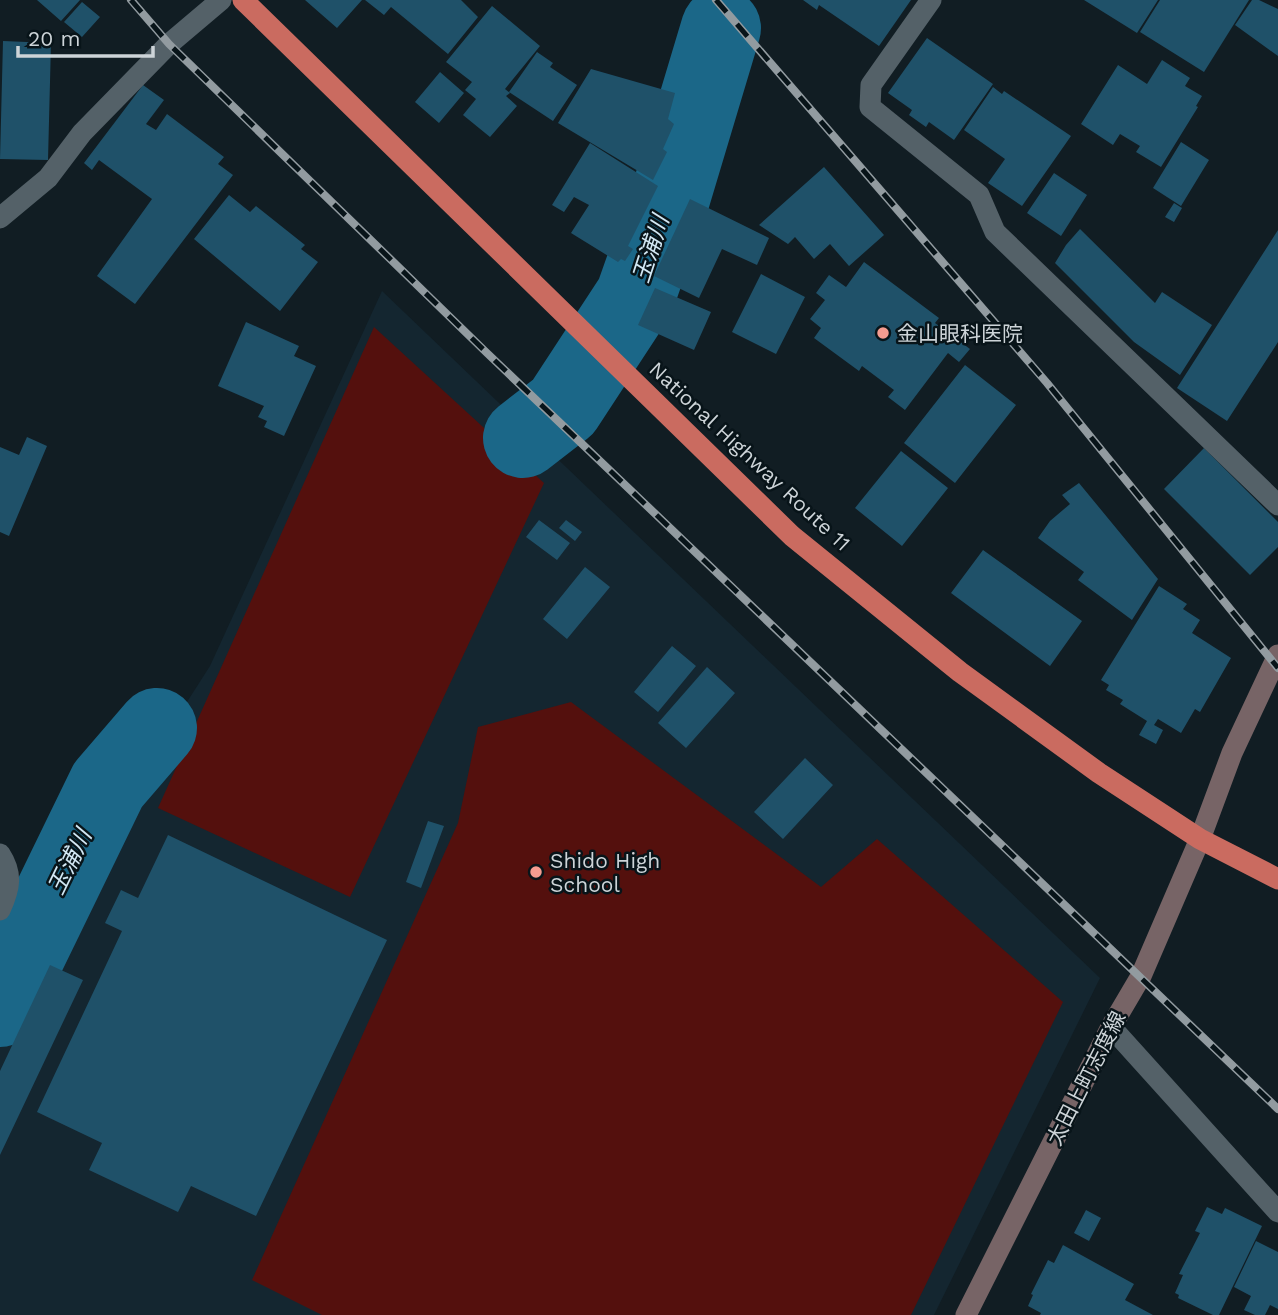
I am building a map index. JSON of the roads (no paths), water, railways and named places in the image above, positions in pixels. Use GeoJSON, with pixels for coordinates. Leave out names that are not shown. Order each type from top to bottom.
{"type":"FeatureCollection","features":[{"type":"Feature","properties":{"kind":"highway","name":"National Highway Route 11"},"geometry":{"type":"LineString","coordinates":[[243,0],[792,536],[960,672],[1099,773],[1200,839],[1278,879]]}},
{"type":"Feature","properties":{"kind":"main road","name":"太田上町志度線"},"geometry":{"type":"LineString","coordinates":[[966,1315],[1111,1027],[1141,976],[1200,839],[1232,753],[1278,655]]}},
{"type":"Feature","properties":{"kind":"street"},"geometry":{"type":"LineString","coordinates":[[0,218],[48,178],[82,133],[169,44],[221,0]]}},
{"type":"Feature","properties":{"kind":"street"},"geometry":{"type":"LineString","coordinates":[[931,0],[871,85],[870,107],[979,195],[995,232],[1278,505]]}},
{"type":"Feature","properties":{"kind":"street"},"geometry":{"type":"LineString","coordinates":[[0,854],[9,868],[8,893],[0,910]]}},
{"type":"Feature","properties":{"kind":"street"},"geometry":{"type":"LineString","coordinates":[[1111,1027],[1262,1198],[1278,1212]]}},
{"type":"Feature","properties":{"kind":"waterway","name":"玉浦川"},"geometry":{"type":"LineString","coordinates":[[523,438],[563,407],[635,297],[670,198],[721,28]]}},
{"type":"Feature","properties":{"kind":"waterway","name":"玉浦川"},"geometry":{"type":"LineString","coordinates":[[0,1007],[108,785],[157,728]]}},
{"type":"Feature","properties":{"kind":"railway"},"geometry":{"type":"LineString","coordinates":[[131,0],[169,44],[488,354],[1278,1109]]}},
{"type":"Feature","properties":{"kind":"railway"},"geometry":{"type":"LineString","coordinates":[[716,0],[1047,383],[1278,668]]}},
{"type":"Feature","properties":{"kind":"place","name":"金山眼科医院"},"geometry":{"type":"Point","coordinates":[883,333]}},
{"type":"Feature","properties":{"kind":"place","name":"Shido High School"},"geometry":{"type":"Point","coordinates":[536,872]}}]}
